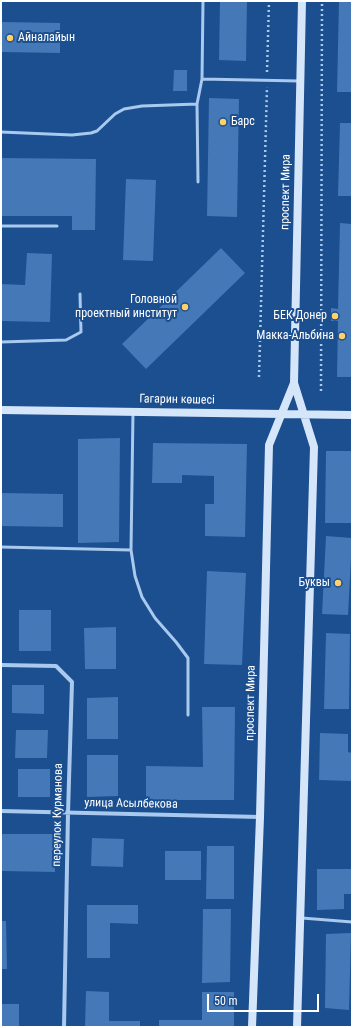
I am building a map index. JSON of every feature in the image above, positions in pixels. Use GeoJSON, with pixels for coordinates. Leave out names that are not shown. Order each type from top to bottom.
{"type":"FeatureCollection","features":[{"type":"Feature","properties":{"kind":"main road","name":"проспект Мира"},"geometry":{"type":"LineString","coordinates":[[297,1027],[314,447],[294,383],[302,1]]}},
{"type":"Feature","properties":{"kind":"main road","name":"проспект Мира"},"geometry":{"type":"LineString","coordinates":[[252,1027],[260,817],[269,445],[294,383]]}},
{"type":"Feature","properties":{"kind":"main road","name":"Гагарин көшесі"},"geometry":{"type":"LineString","coordinates":[[1,410],[352,415]]}},
{"type":"Feature","properties":{"kind":"street","name":"переулок Курманова"},"geometry":{"type":"LineString","coordinates":[[1,665],[56,666],[72,682],[64,1027]]}},
{"type":"Feature","properties":{"kind":"street","name":"улица Асылбекова"},"geometry":{"type":"LineString","coordinates":[[1,811],[260,817]]}},
{"type":"Feature","properties":{"kind":"lane"},"geometry":{"type":"LineString","coordinates":[[198,182],[197,104],[202,79],[203,1]]}},
{"type":"Feature","properties":{"kind":"lane"},"geometry":{"type":"LineString","coordinates":[[202,79],[300,81]]}},
{"type":"Feature","properties":{"kind":"lane"},"geometry":{"type":"LineString","coordinates":[[1,132],[72,135],[91,134],[97,132],[115,114],[124,109],[142,106],[197,104]]}},
{"type":"Feature","properties":{"kind":"lane"},"geometry":{"type":"LineString","coordinates":[[1,226],[57,226]]}},
{"type":"Feature","properties":{"kind":"lane"},"geometry":{"type":"LineString","coordinates":[[1,342],[66,340],[81,332],[80,294]]}},
{"type":"Feature","properties":{"kind":"lane"},"geometry":{"type":"LineString","coordinates":[[133,411],[131,550],[135,576],[142,597],[155,618],[188,658],[188,715]]}},
{"type":"Feature","properties":{"kind":"lane"},"geometry":{"type":"LineString","coordinates":[[1,547],[131,550]]}},
{"type":"Feature","properties":{"kind":"lane"},"geometry":{"type":"LineString","coordinates":[[300,918],[352,922]]}},
{"type":"Feature","properties":{"kind":"path"},"geometry":{"type":"LineString","coordinates":[[259,377],[269,1]]}},
{"type":"Feature","properties":{"kind":"path"},"geometry":{"type":"LineString","coordinates":[[321,391],[322,1]]}},
{"type":"Feature","properties":{"kind":"building"},"geometry":{"type":"Polygon","coordinates":[[[220,1],[247,1],[246,61],[219,60],[220,1]]]}},
{"type":"Feature","properties":{"kind":"building"},"geometry":{"type":"Polygon","coordinates":[[[339,1],[352,1],[352,92],[337,92],[339,1]]]}},
{"type":"Feature","properties":{"kind":"building"},"geometry":{"type":"Polygon","coordinates":[[[1,22],[60,23],[60,53],[1,52],[1,22]]]}},
{"type":"Feature","properties":{"kind":"building"},"geometry":{"type":"Polygon","coordinates":[[[174,70],[187,70],[187,91],[173,91],[174,70]]]}},
{"type":"Feature","properties":{"kind":"building"},"geometry":{"type":"Polygon","coordinates":[[[209,98],[239,99],[237,217],[207,216],[209,98]]]}},
{"type":"Feature","properties":{"kind":"building"},"geometry":{"type":"Polygon","coordinates":[[[340,123],[352,123],[352,196],[338,196],[340,123]]]}},
{"type":"Feature","properties":{"kind":"building"},"geometry":{"type":"Polygon","coordinates":[[[1,158],[96,159],[95,230],[72,230],[72,216],[1,216],[1,158]]]}},
{"type":"Feature","properties":{"kind":"building"},"geometry":{"type":"Polygon","coordinates":[[[126,179],[156,180],[153,261],[123,260],[126,179]]]}},
{"type":"Feature","properties":{"kind":"building"},"geometry":{"type":"Polygon","coordinates":[[[340,223],[352,224],[352,377],[337,377],[338,321],[331,321],[331,308],[338,309],[340,223]]]}},
{"type":"Feature","properties":{"kind":"building"},"geometry":{"type":"Polygon","coordinates":[[[221,248],[245,273],[146,369],[122,344],[221,248]]]}},
{"type":"Feature","properties":{"kind":"building"},"geometry":{"type":"Polygon","coordinates":[[[27,253],[52,254],[50,322],[1,321],[1,284],[25,285],[27,253]]]}},
{"type":"Feature","properties":{"kind":"building"},"geometry":{"type":"Polygon","coordinates":[[[120,438],[119,542],[78,543],[78,439],[120,438]]]}},
{"type":"Feature","properties":{"kind":"building"},"geometry":{"type":"Polygon","coordinates":[[[153,443],[247,444],[245,537],[205,536],[205,504],[214,504],[214,476],[182,475],[182,483],[152,483],[153,443]]]}},
{"type":"Feature","properties":{"kind":"building"},"geometry":{"type":"Polygon","coordinates":[[[326,451],[352,451],[352,523],[325,523],[326,451]]]}},
{"type":"Feature","properties":{"kind":"building"},"geometry":{"type":"Polygon","coordinates":[[[1,493],[63,494],[63,527],[1,526],[1,493]]]}},
{"type":"Feature","properties":{"kind":"building"},"geometry":{"type":"Polygon","coordinates":[[[326,536],[352,538],[348,615],[322,614],[326,536]]]}},
{"type":"Feature","properties":{"kind":"building"},"geometry":{"type":"Polygon","coordinates":[[[207,571],[246,573],[242,665],[204,664],[207,571]]]}},
{"type":"Feature","properties":{"kind":"building"},"geometry":{"type":"Polygon","coordinates":[[[19,610],[51,610],[51,651],[19,651],[19,610]]]}},
{"type":"Feature","properties":{"kind":"building"},"geometry":{"type":"Polygon","coordinates":[[[116,627],[116,669],[85,669],[84,628],[116,627]]]}},
{"type":"Feature","properties":{"kind":"building"},"geometry":{"type":"Polygon","coordinates":[[[326,633],[350,634],[349,709],[324,709],[326,633]]]}},
{"type":"Feature","properties":{"kind":"building"},"geometry":{"type":"Polygon","coordinates":[[[12,685],[44,685],[44,714],[12,713],[12,685]]]}},
{"type":"Feature","properties":{"kind":"building"},"geometry":{"type":"Polygon","coordinates":[[[118,697],[118,739],[87,739],[87,698],[118,697]]]}},
{"type":"Feature","properties":{"kind":"building"},"geometry":{"type":"Polygon","coordinates":[[[202,707],[235,707],[234,800],[146,800],[146,766],[203,767],[202,707]]]}},
{"type":"Feature","properties":{"kind":"building"},"geometry":{"type":"Polygon","coordinates":[[[16,730],[48,730],[47,758],[15,758],[16,730]]]}},
{"type":"Feature","properties":{"kind":"building"},"geometry":{"type":"Polygon","coordinates":[[[320,733],[348,734],[348,752],[352,753],[352,781],[319,780],[320,733]]]}},
{"type":"Feature","properties":{"kind":"building"},"geometry":{"type":"Polygon","coordinates":[[[87,755],[118,755],[118,796],[87,797],[87,755]]]}},
{"type":"Feature","properties":{"kind":"building"},"geometry":{"type":"Polygon","coordinates":[[[18,769],[50,769],[50,797],[18,797],[18,769]]]}},
{"type":"Feature","properties":{"kind":"building"},"geometry":{"type":"Polygon","coordinates":[[[1,834],[54,834],[55,872],[1,871],[1,834]]]}},
{"type":"Feature","properties":{"kind":"building"},"geometry":{"type":"Polygon","coordinates":[[[92,838],[124,839],[123,867],[91,866],[92,838]]]}},
{"type":"Feature","properties":{"kind":"building"},"geometry":{"type":"Polygon","coordinates":[[[207,846],[234,846],[234,899],[206,899],[207,846]]]}},
{"type":"Feature","properties":{"kind":"building"},"geometry":{"type":"Polygon","coordinates":[[[165,851],[201,851],[201,880],[165,880],[165,851]]]}},
{"type":"Feature","properties":{"kind":"building"},"geometry":{"type":"Polygon","coordinates":[[[317,869],[352,869],[352,894],[344,894],[344,909],[317,910],[317,869]]]}},
{"type":"Feature","properties":{"kind":"building"},"geometry":{"type":"Polygon","coordinates":[[[87,905],[138,905],[138,924],[110,923],[110,958],[87,958],[87,905]]]}},
{"type":"Feature","properties":{"kind":"building"},"geometry":{"type":"Polygon","coordinates":[[[203,909],[231,909],[230,982],[202,983],[203,909]]]}},
{"type":"Feature","properties":{"kind":"building"},"geometry":{"type":"Polygon","coordinates":[[[1,921],[6,921],[7,969],[1,969],[1,921]]]}},
{"type":"Feature","properties":{"kind":"building"},"geometry":{"type":"Polygon","coordinates":[[[351,933],[349,1010],[325,1008],[326,934],[351,933]]]}},
{"type":"Feature","properties":{"kind":"building"},"geometry":{"type":"Polygon","coordinates":[[[86,991],[109,992],[109,1021],[140,1021],[140,1027],[85,1027],[86,991]]]}},
{"type":"Feature","properties":{"kind":"building"},"geometry":{"type":"Polygon","coordinates":[[[202,992],[234,992],[234,1027],[159,1027],[159,1020],[202,1020],[202,992]]]}},
{"type":"Feature","properties":{"kind":"building"},"geometry":{"type":"Polygon","coordinates":[[[1,1004],[19,1004],[19,1027],[1,1027],[1,1004]]]}},
{"type":"Feature","properties":{"kind":"place","name":"Айналайын"},"geometry":{"type":"Point","coordinates":[10,38]}},
{"type":"Feature","properties":{"kind":"place","name":"Барс"},"geometry":{"type":"Point","coordinates":[223,122]}},
{"type":"Feature","properties":{"kind":"place","name":"Головной проектный институт"},"geometry":{"type":"Point","coordinates":[185,307]}},
{"type":"Feature","properties":{"kind":"place","name":"БЕК Донер"},"geometry":{"type":"Point","coordinates":[335,316]}},
{"type":"Feature","properties":{"kind":"place","name":"Макка-Альбина"},"geometry":{"type":"Point","coordinates":[342,336]}},
{"type":"Feature","properties":{"kind":"place","name":"Буквы"},"geometry":{"type":"Point","coordinates":[338,583]}}]}
